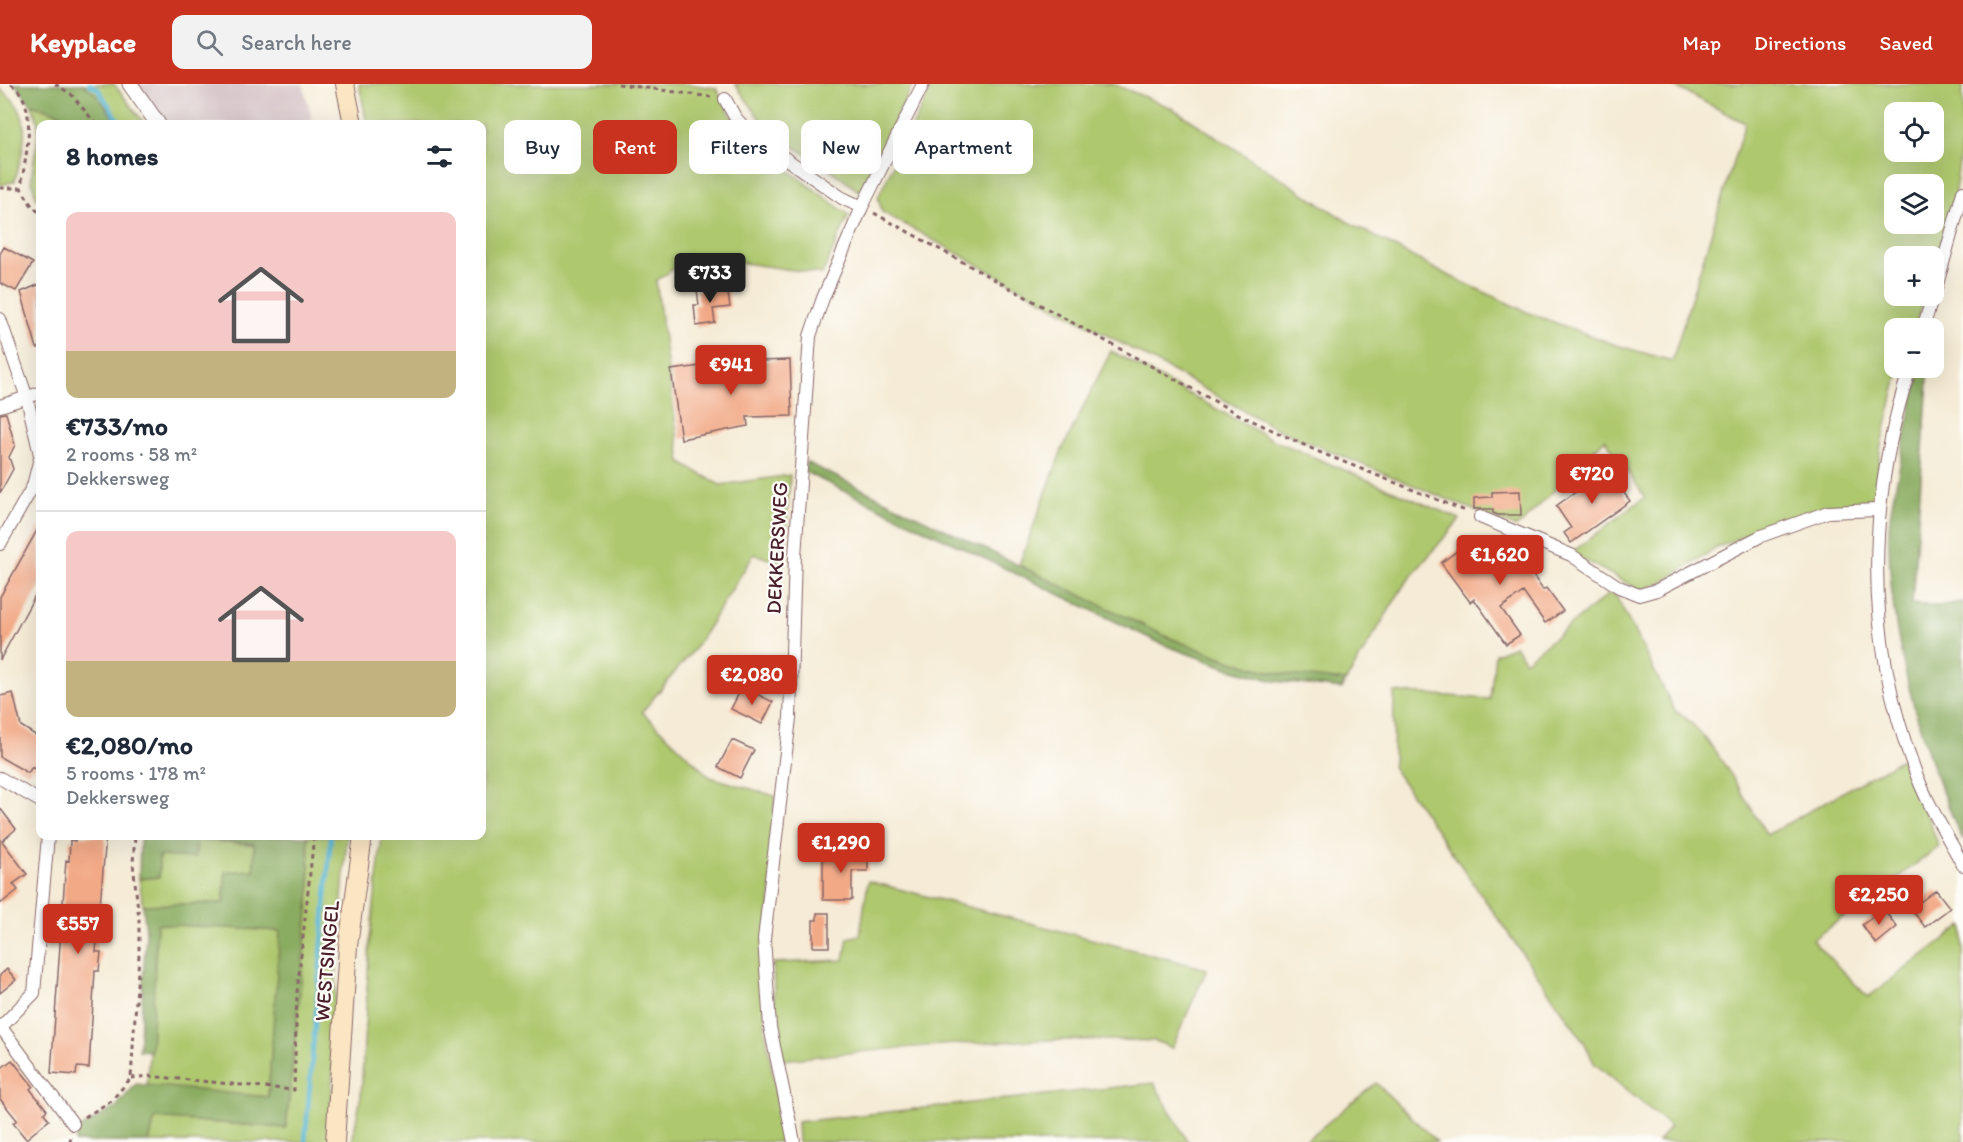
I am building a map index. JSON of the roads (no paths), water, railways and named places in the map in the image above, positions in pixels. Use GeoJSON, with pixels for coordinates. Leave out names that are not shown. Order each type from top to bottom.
{"type":"FeatureCollection","features":[{"type":"Feature","properties":{"kind":"main road"},"geometry":{"type":"LineString","coordinates":[[345,84],[352,120]]}},
{"type":"Feature","properties":{"kind":"main road","name":"WESTSINGEL"},"geometry":{"type":"LineString","coordinates":[[335,1142],[348,946],[362,840]]}},
{"type":"Feature","properties":{"kind":"main road","name":"WESTSINGEL"},"geometry":{"type":"LineString","coordinates":[[339,1091],[343,1142]]}},
{"type":"Feature","properties":{"kind":"street"},"geometry":{"type":"LineString","coordinates":[[130,84],[155,120]]}},
{"type":"Feature","properties":{"kind":"street","name":"DEKKERSWEG"},"geometry":{"type":"LineString","coordinates":[[794,1142],[770,1027],[764,939],[790,718],[795,556],[810,336],[823,298],[862,207],[923,84]]}},
{"type":"Feature","properties":{"kind":"street"},"geometry":{"type":"LineString","coordinates":[[725,99],[738,122],[749,133],[842,198],[862,207]]}},
{"type":"Feature","properties":{"kind":"street"},"geometry":{"type":"LineString","coordinates":[[1944,257],[1963,192]]}},
{"type":"Feature","properties":{"kind":"street"},"geometry":{"type":"LineString","coordinates":[[0,319],[27,398],[36,438]]}},
{"type":"Feature","properties":{"kind":"street"},"geometry":{"type":"LineString","coordinates":[[1907,378],[1895,415],[1878,510],[1879,605],[1889,679],[1898,720],[1915,770],[1963,866]]}},
{"type":"Feature","properties":{"kind":"street"},"geometry":{"type":"LineString","coordinates":[[0,406],[36,395]]}},
{"type":"Feature","properties":{"kind":"street"},"geometry":{"type":"LineString","coordinates":[[0,544],[33,486],[36,473]]}},
{"type":"Feature","properties":{"kind":"street"},"geometry":{"type":"LineString","coordinates":[[1480,517],[1571,555],[1619,587],[1639,594],[1657,590],[1761,537],[1828,512],[1878,510]]}},
{"type":"Feature","properties":{"kind":"street"},"geometry":{"type":"LineString","coordinates":[[0,778],[36,799]]}},
{"type":"Feature","properties":{"kind":"street"},"geometry":{"type":"LineString","coordinates":[[48,840],[34,993],[1,1027],[73,1124]]}},
{"type":"Feature","properties":{"kind":"waterway"},"geometry":{"type":"LineString","coordinates":[[89,84],[98,89],[118,120]]}},
{"type":"Feature","properties":{"kind":"waterway"},"geometry":{"type":"LineString","coordinates":[[305,1142],[331,840]]}}]}
